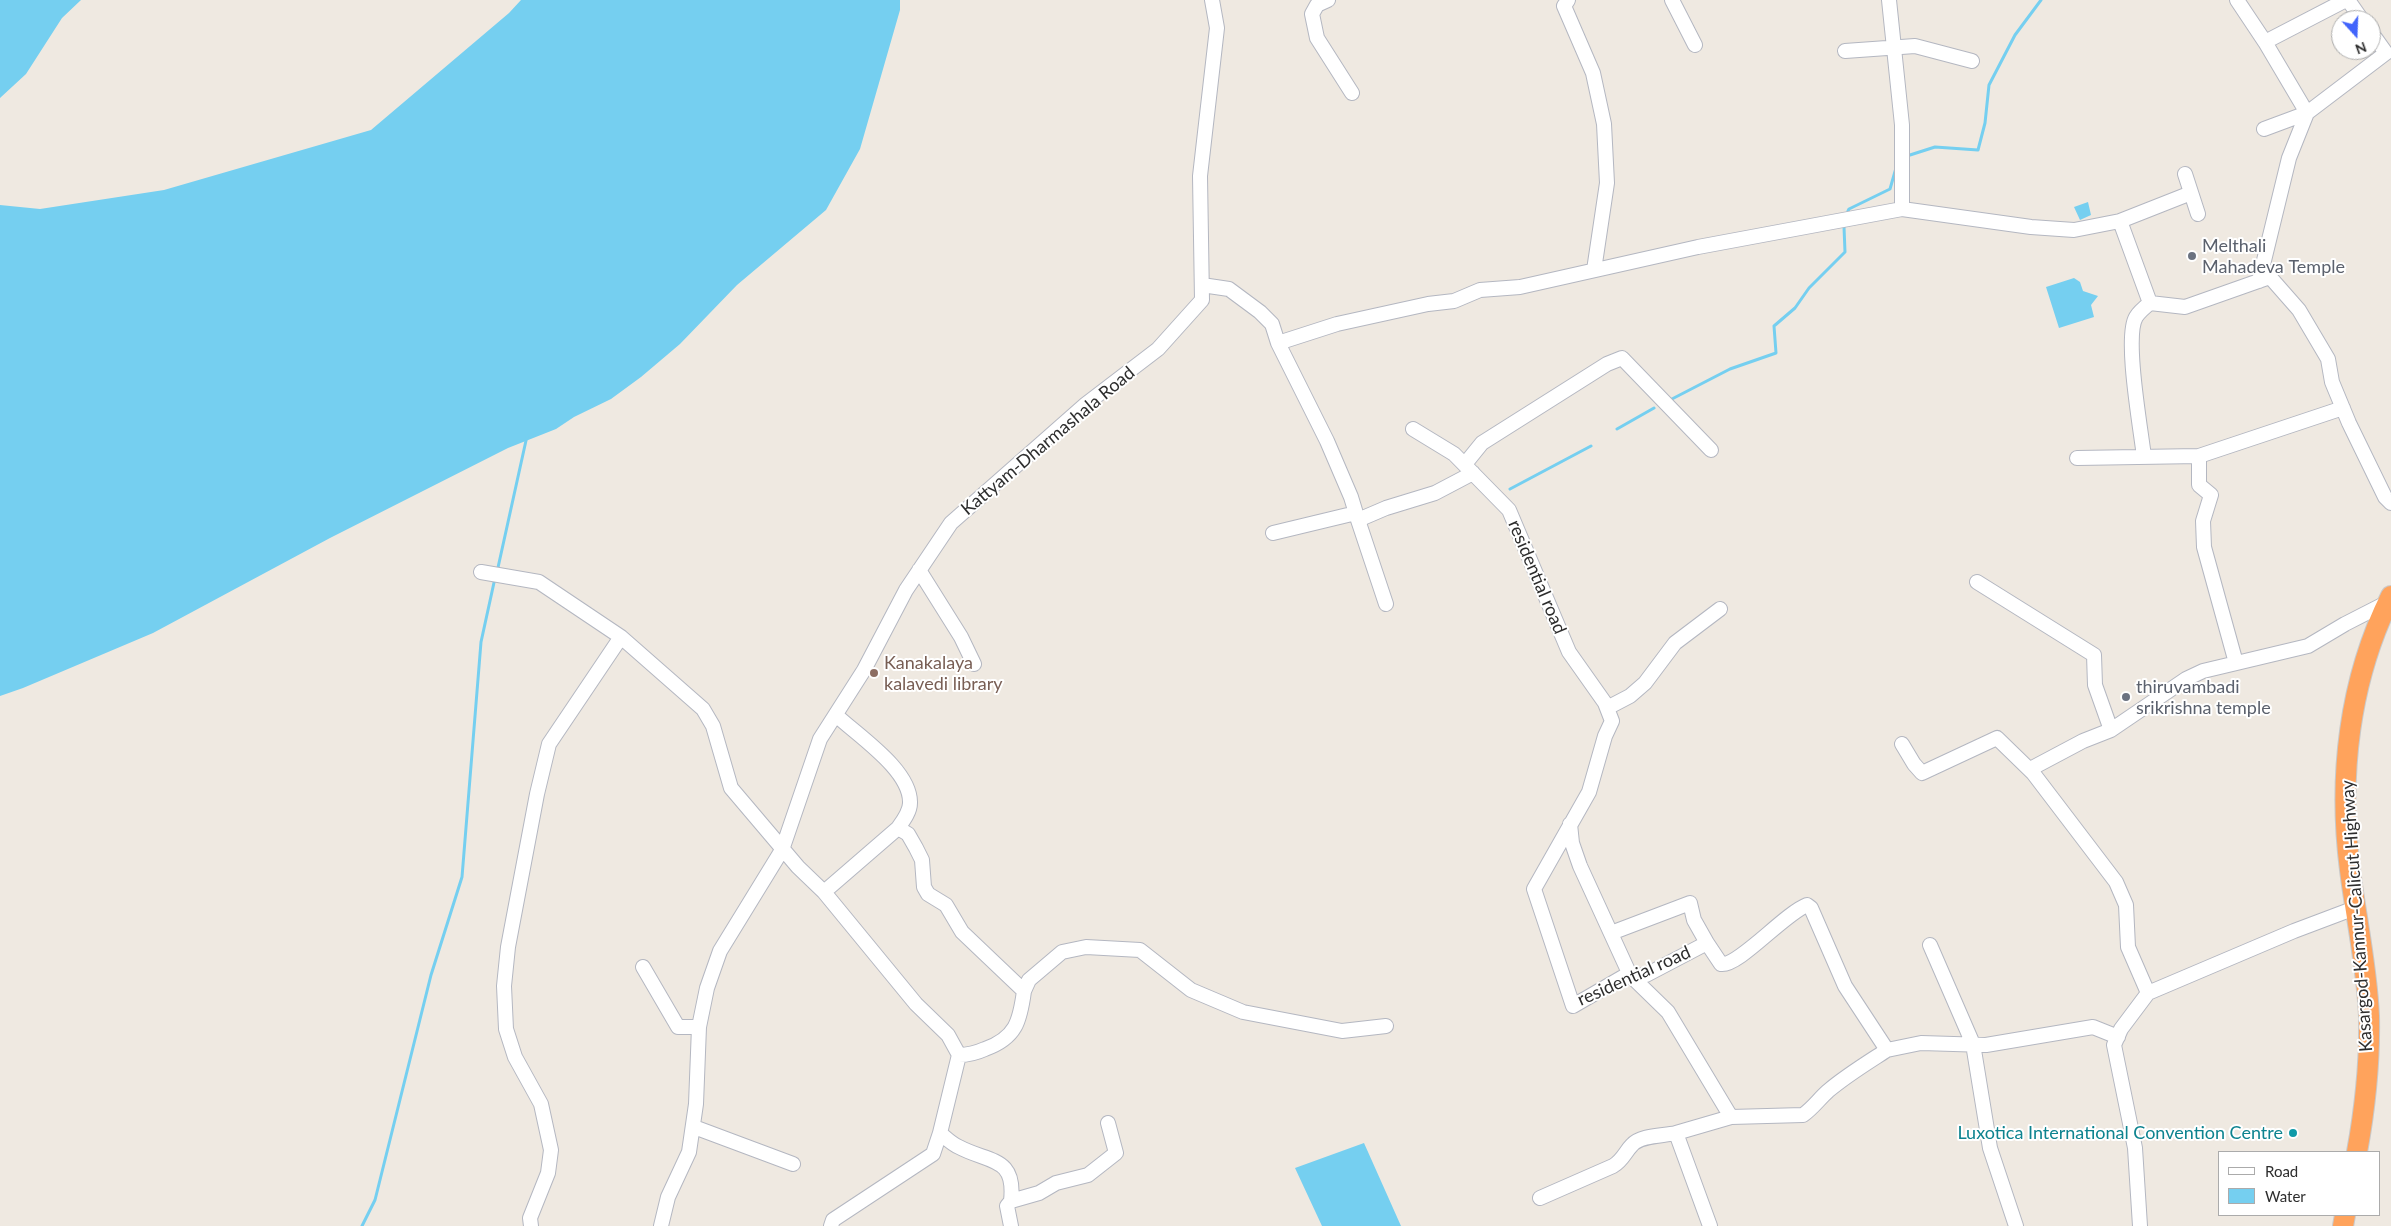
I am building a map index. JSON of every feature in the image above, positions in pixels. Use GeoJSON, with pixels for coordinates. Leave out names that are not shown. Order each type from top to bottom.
{"type":"FeatureCollection","features":[{"type":"Feature","properties":{"kind":"highway","name":"Kasargod-Kannur-Calicut Highway"},"geometry":{"type":"LineString","coordinates":[[2357,1151],[2368,1061],[2368,1016],[2350,868],[2345,806],[2348,744],[2350,724],[2362,673],[2382,613],[2390,599]]}},
{"type":"Feature","properties":{"kind":"street","name":"Kattyam-Dharmashala Road"},"geometry":{"type":"LineString","coordinates":[[661,1226],[668,1197],[689,1152],[694,1127],[699,1027],[707,988],[720,951],[782,850],[820,738],[864,670],[906,590],[951,524],[1086,404],[1158,349],[1202,300],[1200,176],[1217,28],[1212,0]]}},
{"type":"Feature","properties":{"kind":"street"},"geometry":{"type":"LineString","coordinates":[[1328,0],[1317,5],[1312,14],[1317,38],[1352,93]]}},
{"type":"Feature","properties":{"kind":"street"},"geometry":{"type":"LineString","coordinates":[[1568,0],[1564,6],[1593,74],[1604,124],[1607,183],[1594,270]]}},
{"type":"Feature","properties":{"kind":"street"},"geometry":{"type":"LineString","coordinates":[[1672,0],[1695,46]]}},
{"type":"Feature","properties":{"kind":"street"},"geometry":{"type":"LineString","coordinates":[[1890,0],[1893,47],[1902,125],[1902,209]]}},
{"type":"Feature","properties":{"kind":"street"},"geometry":{"type":"LineString","coordinates":[[2237,0],[2266,42],[2307,113]]}},
{"type":"Feature","properties":{"kind":"street"},"geometry":{"type":"LineString","coordinates":[[2266,42],[2347,0]]}},
{"type":"Feature","properties":{"kind":"street"},"geometry":{"type":"LineString","coordinates":[[2264,129],[2307,113],[2389,54],[2381,44]]}},
{"type":"Feature","properties":{"kind":"street"},"geometry":{"type":"LineString","coordinates":[[1845,50],[1915,46],[1972,61]]}},
{"type":"Feature","properties":{"kind":"street"},"geometry":{"type":"LineString","coordinates":[[2259,281],[2289,158],[2307,113]]}},
{"type":"Feature","properties":{"kind":"street"},"geometry":{"type":"LineString","coordinates":[[2185,174],[2198,214]]}},
{"type":"Feature","properties":{"kind":"street"},"geometry":{"type":"LineString","coordinates":[[1278,343],[1337,324],[1428,304],[1454,301],[1480,290],[1520,287],[1698,247],[1902,209],[2031,227],[2074,230],[2120,221],[2191,193]]}},
{"type":"Feature","properties":{"kind":"street"},"geometry":{"type":"LineString","coordinates":[[2120,221],[2150,303]]}},
{"type":"Feature","properties":{"kind":"street"},"geometry":{"type":"LineString","coordinates":[[2150,303],[2185,307],[2270,277],[2299,310],[2328,359],[2332,382],[2343,408],[2385,497],[2391,503]]}},
{"type":"Feature","properties":{"kind":"street"},"geometry":{"type":"LineString","coordinates":[[1202,285],[1229,289],[1254,307],[1272,324],[1278,343],[1317,420],[1357,516],[1386,604]]}},
{"type":"Feature","properties":{"kind":"street"},"geometry":{"type":"LineString","coordinates":[[2144,457],[2135,385],[2132,332],[2136,318],[2150,303]]}},
{"type":"Feature","properties":{"kind":"street"},"geometry":{"type":"LineString","coordinates":[[1274,533],[1357,516],[1435,493],[1469,469],[1482,443],[1607,364],[1622,358],[1711,450]]}},
{"type":"Feature","properties":{"kind":"street"},"geometry":{"type":"LineString","coordinates":[[2077,458],[2199,456],[2343,408]]}},
{"type":"Feature","properties":{"kind":"street","name":"residential road"},"geometry":{"type":"LineString","coordinates":[[1413,428],[1454,454],[1509,510],[1569,652],[1607,708],[1612,721],[1605,736],[1589,792],[1534,888],[1573,1006],[1615,981],[1630,975],[1646,974],[1707,943],[1721,964],[1726,965],[1738,959],[1789,915],[1808,905],[1845,986],[1887,1050]]}},
{"type":"Feature","properties":{"kind":"street"},"geometry":{"type":"LineString","coordinates":[[2199,456],[2199,485],[2211,495],[2203,521],[2204,547],[2236,664]]}},
{"type":"Feature","properties":{"kind":"street"},"geometry":{"type":"LineString","coordinates":[[920,570],[961,637],[974,664]]}},
{"type":"Feature","properties":{"kind":"street"},"geometry":{"type":"LineString","coordinates":[[491,574],[539,582],[621,637],[703,710],[713,726],[731,788],[782,850],[824,892],[916,1004],[948,1035],[959,1055],[934,1154],[833,1220],[831,1226]]}},
{"type":"Feature","properties":{"kind":"street"},"geometry":{"type":"LineString","coordinates":[[1977,582],[2094,655],[2095,685],[2112,730]]}},
{"type":"Feature","properties":{"kind":"street"},"geometry":{"type":"LineString","coordinates":[[2033,773],[2034,767],[2046,760],[2083,741],[2112,730],[2186,679],[2203,671],[2308,646],[2390,599]]}},
{"type":"Feature","properties":{"kind":"street"},"geometry":{"type":"LineString","coordinates":[[1607,708],[1630,696],[1645,684],[1675,643],[1720,609]]}},
{"type":"Feature","properties":{"kind":"street"},"geometry":{"type":"LineString","coordinates":[[531,1226],[530,1218],[548,1173],[551,1150],[541,1104],[515,1057],[506,1029],[504,986],[508,947],[549,744],[621,637]]}},
{"type":"Feature","properties":{"kind":"street"},"geometry":{"type":"LineString","coordinates":[[824,892],[898,828],[907,815],[910,805],[905,783],[891,764],[836,715]]}},
{"type":"Feature","properties":{"kind":"street"},"geometry":{"type":"LineString","coordinates":[[1902,744],[1914,764],[1922,772],[1998,738],[2033,773],[2116,882],[2126,905],[2128,947],[2148,993]]}},
{"type":"Feature","properties":{"kind":"street"},"geometry":{"type":"LineString","coordinates":[[1570,824],[1575,854],[1630,975],[1668,1012],[1731,1117]]}},
{"type":"Feature","properties":{"kind":"street"},"geometry":{"type":"LineString","coordinates":[[898,828],[908,834],[922,860],[924,887],[928,894],[946,905],[962,932],[1024,991]]}},
{"type":"Feature","properties":{"kind":"street"},"geometry":{"type":"LineString","coordinates":[[1611,933],[1690,903],[1694,920],[1707,943]]}},
{"type":"Feature","properties":{"kind":"street"},"geometry":{"type":"LineString","coordinates":[[2140,1226],[2135,1148],[2114,1045],[2118,1037],[2148,993],[2294,931],[2355,908]]}},
{"type":"Feature","properties":{"kind":"street"},"geometry":{"type":"LineString","coordinates":[[1930,945],[1973,1044],[1990,1148],[2016,1226]]}},
{"type":"Feature","properties":{"kind":"street"},"geometry":{"type":"LineString","coordinates":[[959,1055],[976,1053],[1008,1037],[1018,1021],[1024,991],[1029,980],[1062,952],[1086,947],[1140,950],[1192,990],[1243,1012],[1342,1031],[1386,1026]]}},
{"type":"Feature","properties":{"kind":"street"},"geometry":{"type":"LineString","coordinates":[[643,967],[678,1027],[699,1027]]}},
{"type":"Feature","properties":{"kind":"street"},"geometry":{"type":"LineString","coordinates":[[1540,1198],[1613,1166],[1621,1161],[1631,1146],[1639,1140],[1676,1133],[1731,1117],[1802,1114],[1811,1110],[1826,1092],[1851,1073],[1887,1050],[1921,1043],[1986,1045],[2094,1027],[2118,1037]]}},
{"type":"Feature","properties":{"kind":"street"},"geometry":{"type":"LineString","coordinates":[[1011,1226],[1007,1206],[1011,1202],[1038,1193],[1056,1183],[1088,1175],[1116,1153],[1108,1123]]}},
{"type":"Feature","properties":{"kind":"street"},"geometry":{"type":"LineString","coordinates":[[694,1127],[793,1164]]}},
{"type":"Feature","properties":{"kind":"street"},"geometry":{"type":"LineString","coordinates":[[940,1133],[959,1147],[1002,1163],[1008,1172],[1012,1191],[1011,1202]]}},
{"type":"Feature","properties":{"kind":"street"},"geometry":{"type":"LineString","coordinates":[[1676,1133],[1710,1226]]}},
{"type":"Feature","properties":{"kind":"water"},"geometry":{"type":"Polygon","coordinates":[[[0,0],[81,0],[62,18],[26,74],[0,98],[0,0]]]}},
{"type":"Feature","properties":{"kind":"water"},"geometry":{"type":"Polygon","coordinates":[[[521,0],[900,0],[900,10],[860,149],[826,210],[737,285],[680,344],[641,377],[611,399],[574,417],[556,429],[508,448],[330,538],[153,633],[0,696],[0,205],[40,209],[164,190],[371,130],[509,13],[521,0]]]}},
{"type":"Feature","properties":{"kind":"water"},"geometry":{"type":"Polygon","coordinates":[[[2088,202],[2091,215],[2080,220],[2074,207],[2088,202]]]}},
{"type":"Feature","properties":{"kind":"water"},"geometry":{"type":"Polygon","coordinates":[[[2074,278],[2080,282],[2083,291],[2098,296],[2091,305],[2094,317],[2059,328],[2046,287],[2074,278]]]}},
{"type":"Feature","properties":{"kind":"water"},"geometry":{"type":"Polygon","coordinates":[[[1364,1143],[1401,1226],[1322,1226],[1295,1168],[1364,1143]]]}},
{"type":"Feature","properties":{"kind":"waterway"},"geometry":{"type":"LineString","coordinates":[[1910,155],[1935,147],[1978,150],[1985,123],[1989,85],[2015,35],[2041,0]]}},
{"type":"Feature","properties":{"kind":"waterway"},"geometry":{"type":"LineString","coordinates":[[1848,211],[1890,189],[1896,168]]}},
{"type":"Feature","properties":{"kind":"waterway"},"geometry":{"type":"LineString","coordinates":[[1670,400],[1730,369],[1776,353],[1774,326],[1795,308],[1809,288],[1845,252],[1844,227]]}},
{"type":"Feature","properties":{"kind":"waterway"},"geometry":{"type":"LineString","coordinates":[[1617,429],[1654,408]]}},
{"type":"Feature","properties":{"kind":"waterway"},"geometry":{"type":"LineString","coordinates":[[497,572],[527,436]]}},
{"type":"Feature","properties":{"kind":"waterway"},"geometry":{"type":"LineString","coordinates":[[1510,489],[1591,446]]}},
{"type":"Feature","properties":{"kind":"waterway"},"geometry":{"type":"LineString","coordinates":[[362,1226],[375,1200],[431,975],[462,877],[481,642],[495,578]]}},
{"type":"Feature","properties":{"kind":"place","name":"Melthali Mahadeva Temple"},"geometry":{"type":"Point","coordinates":[2192,256]}},
{"type":"Feature","properties":{"kind":"place","name":"Kanakalaya kalavedi library"},"geometry":{"type":"Point","coordinates":[874,673]}},
{"type":"Feature","properties":{"kind":"place","name":"thiruvambadi srikrishna temple"},"geometry":{"type":"Point","coordinates":[2126,697]}},
{"type":"Feature","properties":{"kind":"place","name":"Luxotica International Convention Centre"},"geometry":{"type":"Point","coordinates":[2293,1133]}}]}
